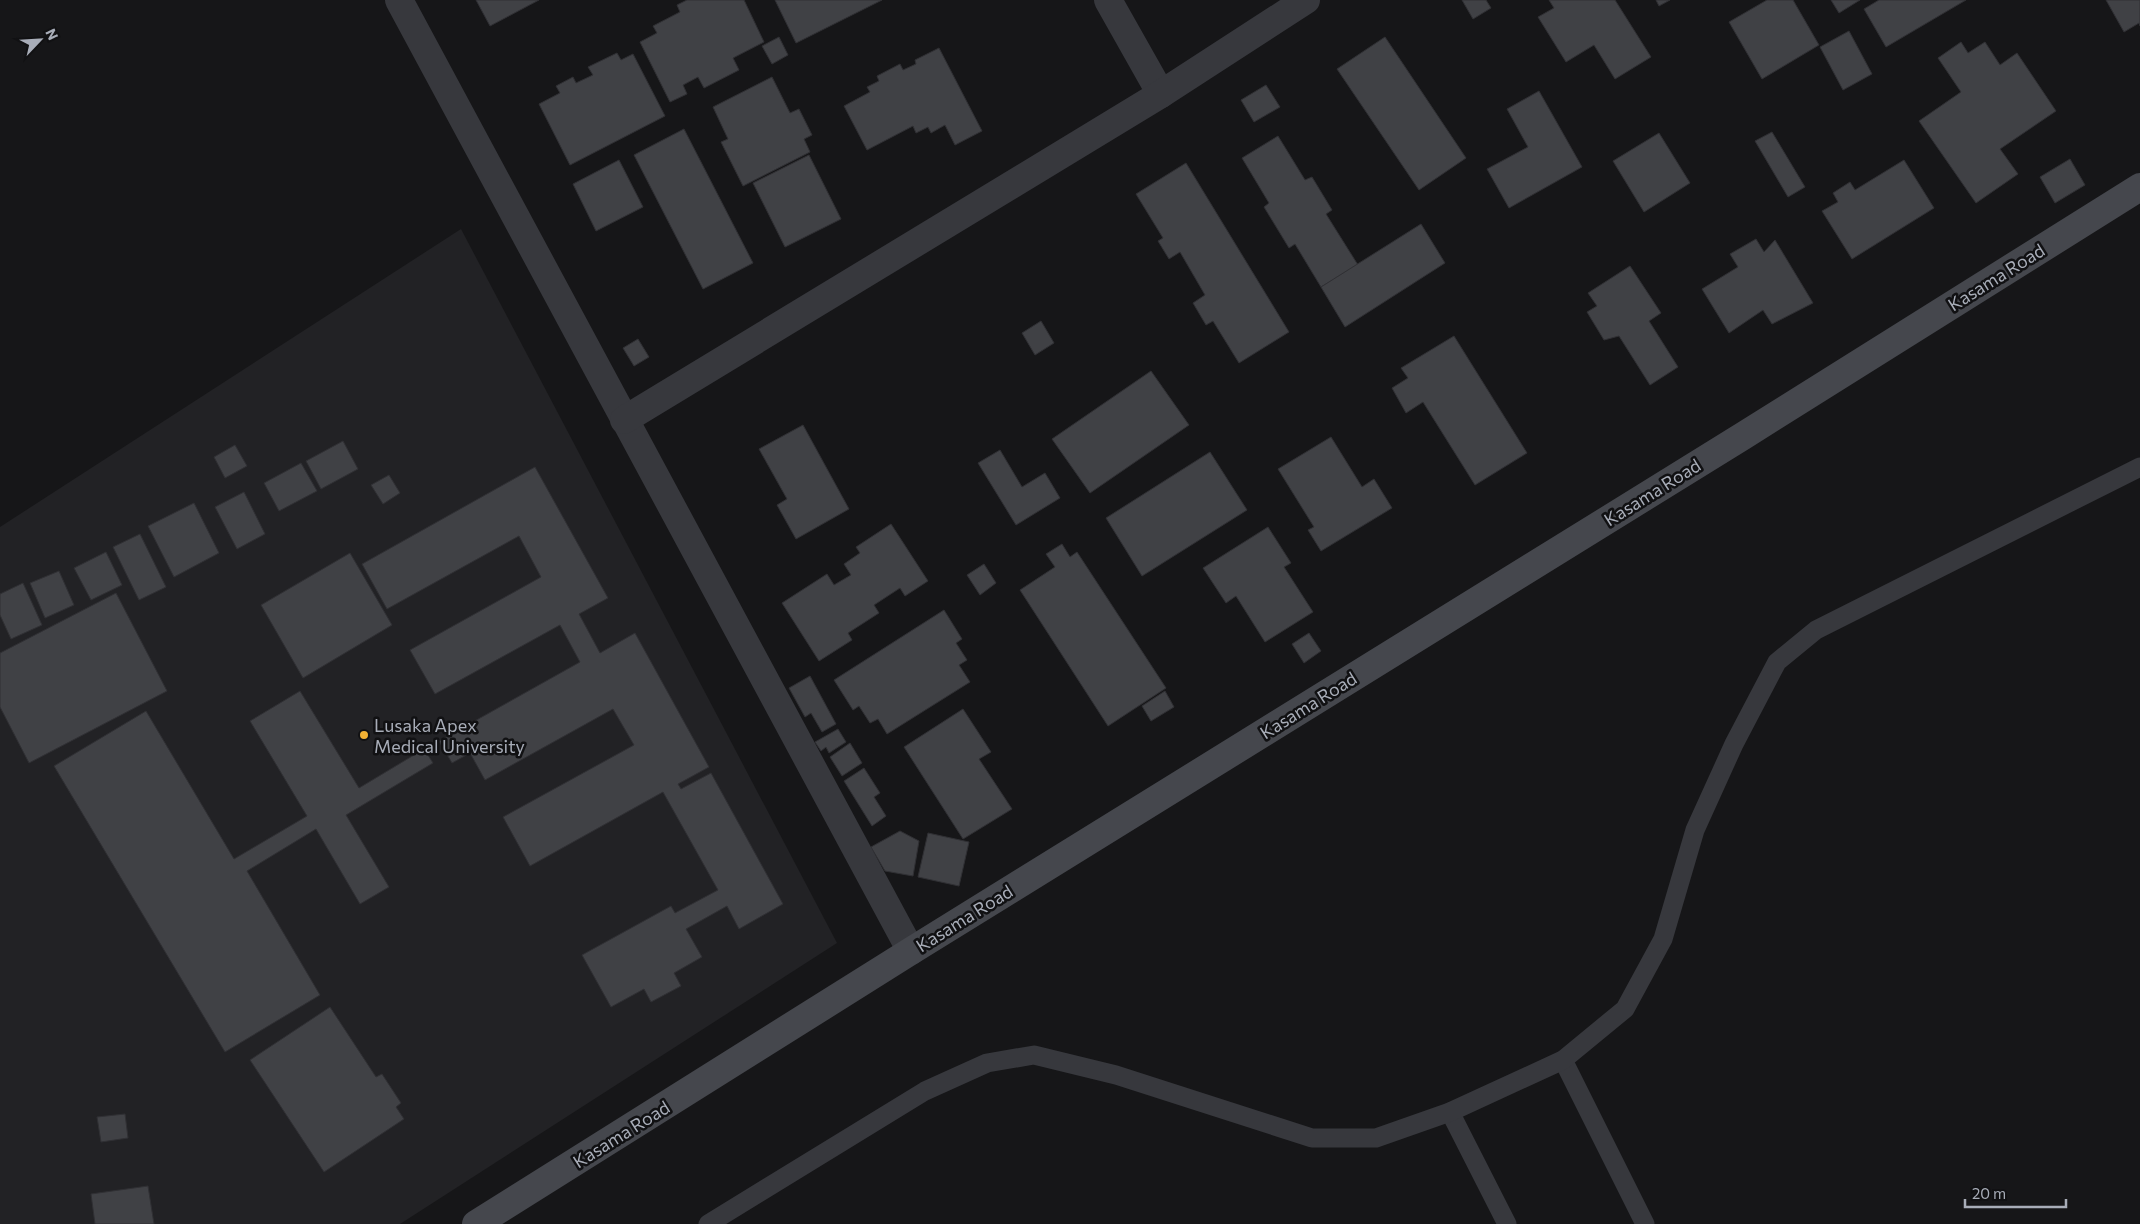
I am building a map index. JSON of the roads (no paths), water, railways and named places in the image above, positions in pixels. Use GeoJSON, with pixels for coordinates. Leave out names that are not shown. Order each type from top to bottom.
{"type":"FeatureCollection","features":[{"type":"Feature","properties":{"kind":"street"},"geometry":{"type":"LineString","coordinates":[[399,0],[911,951]]}},
{"type":"Feature","properties":{"kind":"street"},"geometry":{"type":"LineString","coordinates":[[1108,0],[1161,94]]}},
{"type":"Feature","properties":{"kind":"street"},"geometry":{"type":"LineString","coordinates":[[624,420],[1161,94],[1306,0]]}},
{"type":"Feature","properties":{"kind":"street","name":"Kasama Road"},"geometry":{"type":"LineString","coordinates":[[476,1224],[911,951],[1743,436],[2140,187]]}},
{"type":"Feature","properties":{"kind":"lane"},"geometry":{"type":"LineString","coordinates":[[708,1224],[925,1091],[987,1063],[1034,1055],[1116,1075],[1312,1138],[1376,1138],[1450,1112],[1563,1060],[1625,1009],[1663,939],[1695,830],[1734,744],[1777,662],[1816,630],[2140,467]]}},
{"type":"Feature","properties":{"kind":"lane"},"geometry":{"type":"LineString","coordinates":[[1563,1060],[1645,1224]]}},
{"type":"Feature","properties":{"kind":"lane"},"geometry":{"type":"LineString","coordinates":[[1450,1112],[1507,1224]]}},
{"type":"Feature","properties":{"kind":"place","name":"Lusaka Apex Medical University"},"geometry":{"type":"Point","coordinates":[364,735]}}]}
